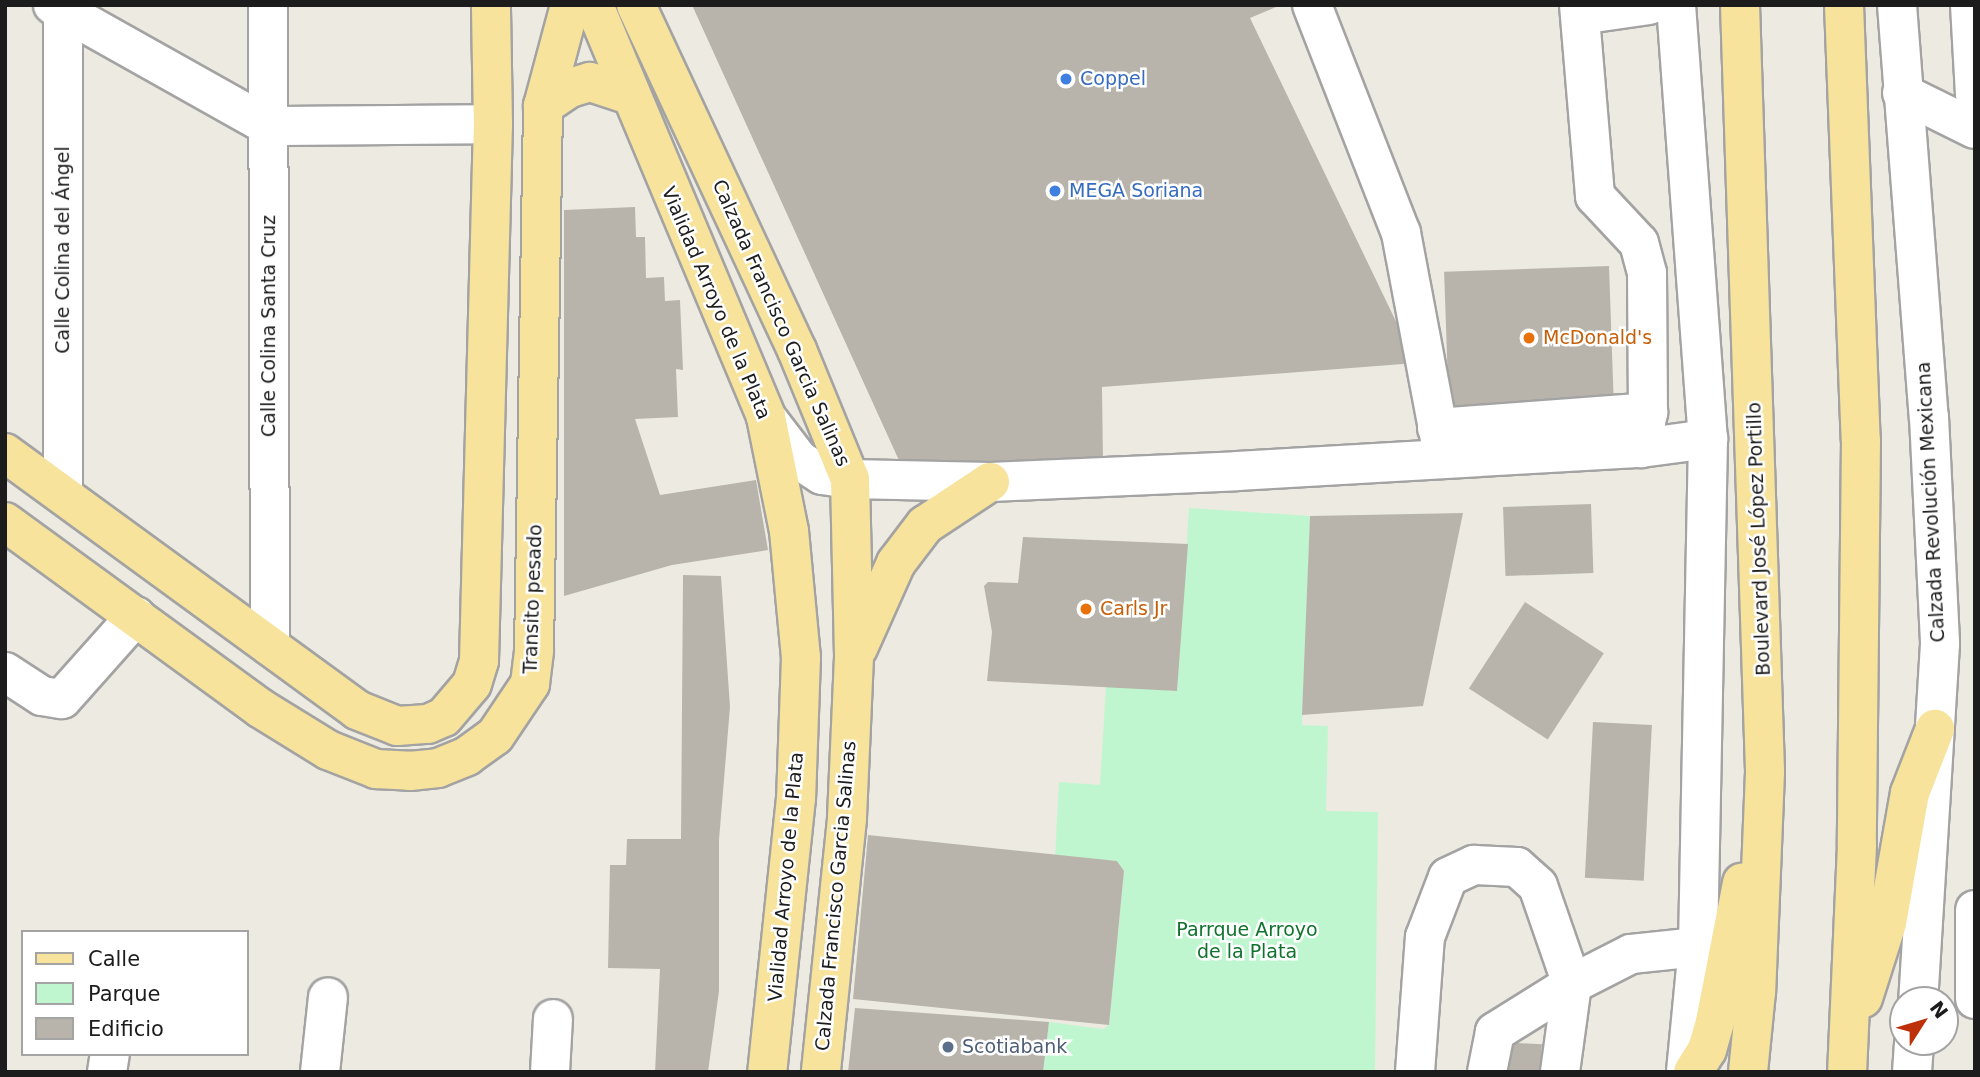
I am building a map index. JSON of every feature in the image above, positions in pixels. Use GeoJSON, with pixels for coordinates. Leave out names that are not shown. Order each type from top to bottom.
{"type":"FeatureCollection","features":[{"type":"Feature","properties":{"kind":"main road"},"geometry":{"type":"LineString","coordinates":[[5,453],[356,709],[397,726],[428,724],[444,716],[472,684],[479,661],[483,592],[493,124],[491,5]]}},
{"type":"Feature","properties":{"kind":"main road","name":"Transito pesado"},"geometry":{"type":"LineString","coordinates":[[5,522],[260,708],[328,750],[376,769],[438,768],[467,756],[503,727],[530,684],[534,650],[543,106],[570,5]]}},
{"type":"Feature","properties":{"kind":"main road","name":"Vialidad Arroyo de la Plata"},"geometry":{"type":"LineString","coordinates":[[594,5],[628,94],[766,417],[789,531],[801,657],[796,798],[767,1072]]}},
{"type":"Feature","properties":{"kind":"main road","name":"Calzada Francisco Garcia Salinas"},"geometry":{"type":"LineString","coordinates":[[636,5],[797,350],[850,479],[854,657],[847,819],[821,1072]]}},
{"type":"Feature","properties":{"kind":"main road","name":"Boulevard José López Portillo"},"geometry":{"type":"LineString","coordinates":[[1740,5],[1765,772],[1756,992],[1748,1072]]}},
{"type":"Feature","properties":{"kind":"main road"},"geometry":{"type":"LineString","coordinates":[[1844,5],[1861,440],[1859,752],[1848,1056]]}},
{"type":"Feature","properties":{"kind":"main road"},"geometry":{"type":"LineString","coordinates":[[543,106],[570,88],[590,82],[628,94]]}},
{"type":"Feature","properties":{"kind":"main road"},"geometry":{"type":"LineString","coordinates":[[854,657],[896,563],[918,535],[990,482]]}},
{"type":"Feature","properties":{"kind":"main road"},"geometry":{"type":"LineString","coordinates":[[1848,1056],[1888,923],[1910,793],[1935,729]]}},
{"type":"Feature","properties":{"kind":"main road"},"geometry":{"type":"LineString","coordinates":[[1693,1072],[1707,1050],[1715,1022],[1765,772]]}},
{"type":"Feature","properties":{"kind":"street","name":"Calle Colina Santa Cruz"},"geometry":{"type":"LineString","coordinates":[[268,5],[270,646]]}},
{"type":"Feature","properties":{"kind":"street"},"geometry":{"type":"LineString","coordinates":[[1312,5],[1401,233],[1440,442]]}},
{"type":"Feature","properties":{"kind":"street"},"geometry":{"type":"LineString","coordinates":[[1645,430],[1647,274],[1639,243],[1595,196],[1580,10],[1648,5]]}},
{"type":"Feature","properties":{"kind":"street"},"geometry":{"type":"LineString","coordinates":[[1676,5],[1708,439],[1698,947],[1686,1072]]}},
{"type":"Feature","properties":{"kind":"street","name":"Calzada Revolución Mexicana"},"geometry":{"type":"LineString","coordinates":[[1898,5],[1902,93],[1929,417],[1940,644],[1919,986]]}},
{"type":"Feature","properties":{"kind":"street"},"geometry":{"type":"LineString","coordinates":[[1970,5],[1975,95]]}},
{"type":"Feature","properties":{"kind":"street"},"geometry":{"type":"LineString","coordinates":[[60,7],[269,126],[493,124]]}},
{"type":"Feature","properties":{"kind":"street","name":"Calle Colina del Ángel"},"geometry":{"type":"LineString","coordinates":[[60,7],[63,494]]}},
{"type":"Feature","properties":{"kind":"street"},"geometry":{"type":"LineString","coordinates":[[1902,93],[1975,129]]}},
{"type":"Feature","properties":{"kind":"street"},"geometry":{"type":"LineString","coordinates":[[766,417],[799,460],[822,475],[850,479],[990,482],[1440,442],[1645,430],[1708,439]]}},
{"type":"Feature","properties":{"kind":"street"},"geometry":{"type":"LineString","coordinates":[[5,671],[42,696],[62,699],[136,616]]}},
{"type":"Feature","properties":{"kind":"street"},"geometry":{"type":"LineString","coordinates":[[1415,1072],[1425,937],[1448,877],[1474,865],[1517,867],[1538,886],[1572,985],[1560,1072]]}},
{"type":"Feature","properties":{"kind":"street"},"geometry":{"type":"LineString","coordinates":[[1975,910],[1975,999]]}},
{"type":"Feature","properties":{"kind":"street"},"geometry":{"type":"LineString","coordinates":[[1487,1072],[1495,1032],[1572,985],[1631,954],[1698,947]]}},
{"type":"Feature","properties":{"kind":"street"},"geometry":{"type":"LineString","coordinates":[[320,1072],[328,997]]}},
{"type":"Feature","properties":{"kind":"street"},"geometry":{"type":"LineString","coordinates":[[550,1072],[553,1020]]}},
{"type":"Feature","properties":{"kind":"green space","name":"Parrque Arroyo de la Plata"},"geometry":{"type":"Polygon","coordinates":[[[1189,508],[1310,516],[1302,725],[1328,726],[1326,811],[1378,812],[1375,1072],[1043,1072],[1049,1022],[1103,1029],[1109,1025],[1124,872],[1117,861],[1055,857],[1059,782],[1100,785],[1106,686],[1177,691],[1189,508]]]}},
{"type":"Feature","properties":{"kind":"building","name":"MEGA Soriana"},"geometry":{"type":"Polygon","coordinates":[[[692,5],[1281,5],[1250,18],[1416,363],[1102,387],[1103,463],[902,467],[692,5]]]}},
{"type":"Feature","properties":{"kind":"building"},"geometry":{"type":"Polygon","coordinates":[[[635,207],[636,237],[645,237],[646,278],[664,277],[665,301],[680,300],[683,370],[676,369],[678,417],[635,419],[660,495],[756,480],[768,550],[672,565],[564,596],[564,210],[635,207]]]}},
{"type":"Feature","properties":{"kind":"building","name":"McDonald's"},"geometry":{"type":"Polygon","coordinates":[[[1609,266],[1614,404],[1449,410],[1444,272],[1609,266]]]}},
{"type":"Feature","properties":{"kind":"building"},"geometry":{"type":"Polygon","coordinates":[[[1591,504],[1593,573],[1505,576],[1503,507],[1591,504]]]}},
{"type":"Feature","properties":{"kind":"building"},"geometry":{"type":"Polygon","coordinates":[[[1463,513],[1423,706],[1302,715],[1310,516],[1463,513]]]}},
{"type":"Feature","properties":{"kind":"building","name":"Carls Jr"},"geometry":{"type":"Polygon","coordinates":[[[1023,537],[1188,544],[1177,691],[987,681],[992,632],[984,586],[988,582],[1018,583],[1023,537]]]}},
{"type":"Feature","properties":{"kind":"building"},"geometry":{"type":"Polygon","coordinates":[[[683,575],[721,576],[730,707],[719,840],[719,991],[708,1072],[655,1072],[660,969],[608,968],[610,865],[626,865],[627,839],[681,839],[683,575]]]}},
{"type":"Feature","properties":{"kind":"building"},"geometry":{"type":"Polygon","coordinates":[[[1525,602],[1604,653],[1548,740],[1469,688],[1525,602]]]}},
{"type":"Feature","properties":{"kind":"building"},"geometry":{"type":"Polygon","coordinates":[[[1593,722],[1652,725],[1644,881],[1585,878],[1593,722]]]}},
{"type":"Feature","properties":{"kind":"building"},"geometry":{"type":"Polygon","coordinates":[[[868,835],[1117,861],[1124,871],[1109,1025],[853,999],[868,835]]]}},
{"type":"Feature","properties":{"kind":"building","name":"Scotiabank"},"geometry":{"type":"Polygon","coordinates":[[[855,1008],[1049,1022],[1043,1072],[848,1072],[855,1008]]]}},
{"type":"Feature","properties":{"kind":"building"},"geometry":{"type":"Polygon","coordinates":[[[1499,1042],[1542,1044],[1540,1072],[1497,1072],[1499,1042]]]}},
{"type":"Feature","properties":{"kind":"place","name":"Coppel"},"geometry":{"type":"Point","coordinates":[1066,79]}},
{"type":"Feature","properties":{"kind":"place","name":"MEGA Soriana"},"geometry":{"type":"Point","coordinates":[1055,191]}},
{"type":"Feature","properties":{"kind":"place","name":"McDonald's"},"geometry":{"type":"Point","coordinates":[1529,338]}},
{"type":"Feature","properties":{"kind":"place","name":"Carls Jr"},"geometry":{"type":"Point","coordinates":[1086,609]}},
{"type":"Feature","properties":{"kind":"place","name":"Scotiabank"},"geometry":{"type":"Point","coordinates":[948,1047]}}]}
